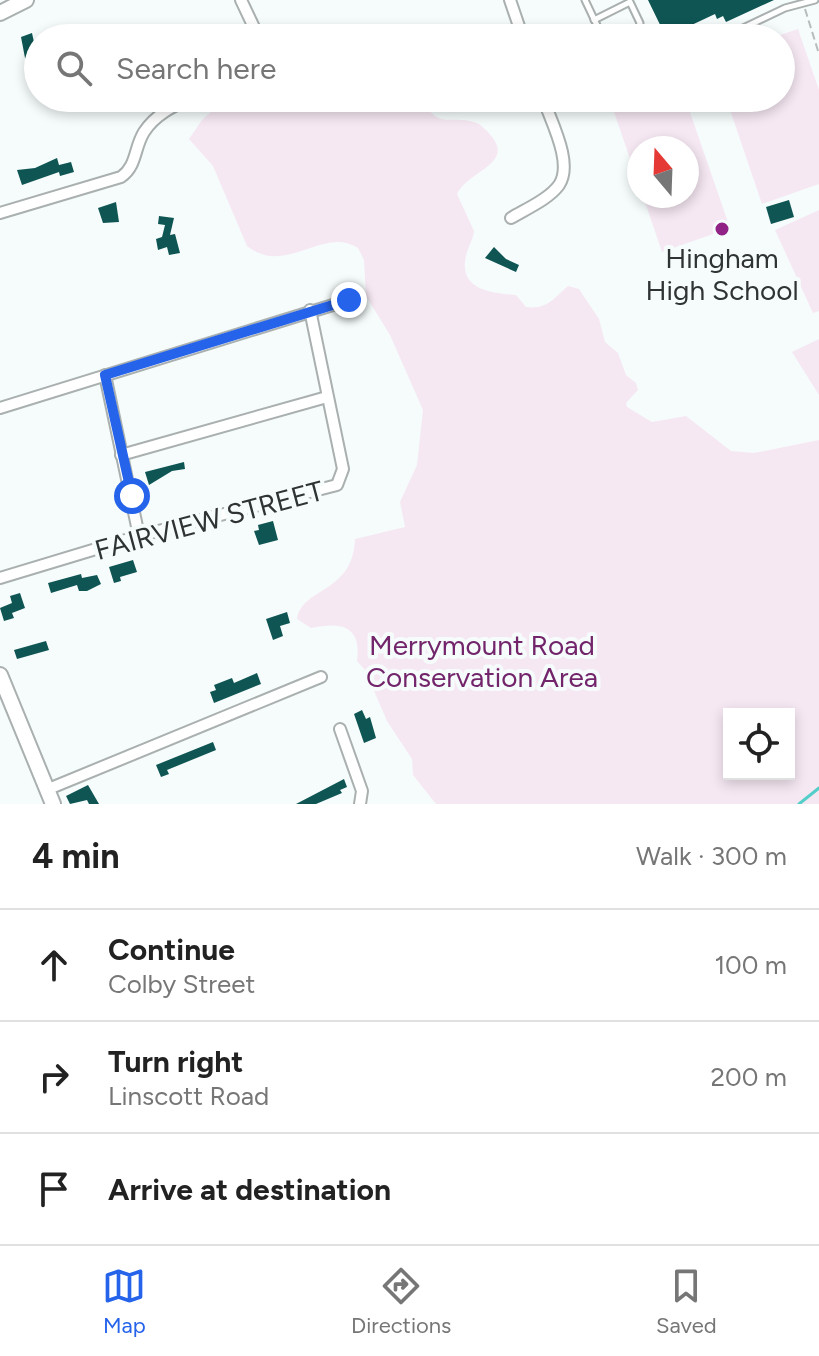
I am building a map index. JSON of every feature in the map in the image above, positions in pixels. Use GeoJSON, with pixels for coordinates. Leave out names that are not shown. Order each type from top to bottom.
{"type":"FeatureCollection","features":[{"type":"Feature","properties":{"kind":"main road"},"geometry":{"type":"LineString","coordinates":[[0,13],[24,0]]}},
{"type":"Feature","properties":{"kind":"main road"},"geometry":{"type":"LineString","coordinates":[[0,675],[49,797]]}},
{"type":"Feature","properties":{"kind":"street"},"geometry":{"type":"LineString","coordinates":[[241,0],[252,24]]}},
{"type":"Feature","properties":{"kind":"street"},"geometry":{"type":"LineString","coordinates":[[510,0],[518,24]]}},
{"type":"Feature","properties":{"kind":"street"},"geometry":{"type":"LineString","coordinates":[[0,213],[121,177],[132,167],[147,128],[165,112]]}},
{"type":"Feature","properties":{"kind":"street"},"geometry":{"type":"LineString","coordinates":[[511,218],[553,191],[562,179],[561,153],[548,112]]}},
{"type":"Feature","properties":{"kind":"street"},"geometry":{"type":"LineString","coordinates":[[0,408],[349,300]]}},
{"type":"Feature","properties":{"kind":"street","name":"FAIRVIEW STREET"},"geometry":{"type":"LineString","coordinates":[[0,578],[139,536],[337,485],[343,469],[310,310]]}},
{"type":"Feature","properties":{"kind":"street"},"geometry":{"type":"LineString","coordinates":[[105,375],[139,536]]}},
{"type":"Feature","properties":{"kind":"street"},"geometry":{"type":"LineString","coordinates":[[121,455],[327,397]]}},
{"type":"Feature","properties":{"kind":"street"},"geometry":{"type":"LineString","coordinates":[[49,797],[321,677]]}},
{"type":"Feature","properties":{"kind":"street"},"geometry":{"type":"LineString","coordinates":[[340,729],[361,787],[361,803]]}},
{"type":"Feature","properties":{"kind":"lane"},"geometry":{"type":"LineString","coordinates":[[585,0],[596,24]]}},
{"type":"Feature","properties":{"kind":"lane"},"geometry":{"type":"LineString","coordinates":[[751,24],[785,8],[815,0]]}},
{"type":"Feature","properties":{"kind":"lane"},"geometry":{"type":"LineString","coordinates":[[594,20],[630,2],[640,24]]}},
{"type":"Feature","properties":{"kind":"path"},"geometry":{"type":"LineString","coordinates":[[804,4],[819,54]]}},
{"type":"Feature","properties":{"kind":"green space"},"geometry":{"type":"Polygon","coordinates":[[[798,29],[819,90],[819,184],[762,204],[731,112],[795,112],[795,30],[798,29]]]}},
{"type":"Feature","properties":{"kind":"green space","name":"Merrymount Road Conservation Area"},"geometry":{"type":"Polygon","coordinates":[[[211,112],[431,112],[446,120],[479,124],[498,148],[490,164],[463,185],[457,194],[474,231],[465,267],[472,283],[488,291],[516,295],[526,307],[539,307],[550,302],[568,286],[579,289],[599,319],[605,342],[618,353],[626,375],[636,383],[638,390],[626,403],[627,407],[652,422],[686,416],[731,451],[754,453],[819,440],[819,804],[436,804],[413,775],[412,759],[387,721],[365,670],[357,661],[358,649],[352,633],[346,628],[331,625],[311,628],[297,619],[308,601],[346,570],[355,539],[405,527],[400,502],[417,465],[423,410],[390,335],[366,296],[364,260],[358,248],[332,242],[290,254],[261,254],[247,246],[213,166],[189,139],[211,112]]]}},
{"type":"Feature","properties":{"kind":"green space"},"geometry":{"type":"Polygon","coordinates":[[[614,112],[690,112],[698,136],[627,136],[627,150],[614,112]]]}},
{"type":"Feature","properties":{"kind":"green space"},"geometry":{"type":"Polygon","coordinates":[[[699,138],[730,228],[662,252],[647,208],[699,208],[699,138]]]}},
{"type":"Feature","properties":{"kind":"green space"},"geometry":{"type":"Polygon","coordinates":[[[819,210],[819,311],[813,313],[775,230],[819,210]]]}},
{"type":"Feature","properties":{"kind":"green space"},"geometry":{"type":"Polygon","coordinates":[[[819,339],[819,395],[792,352],[819,339]]]}},
{"type":"Feature","properties":{"kind":"building"},"geometry":{"type":"Polygon","coordinates":[[[648,0],[774,0],[726,22],[723,16],[717,19],[715,14],[694,24],[660,24],[648,0]]]}},
{"type":"Feature","properties":{"kind":"building"},"geometry":{"type":"Polygon","coordinates":[[[57,158],[59,165],[71,162],[74,172],[60,176],[59,172],[22,185],[17,170],[35,168],[57,158]]]}},
{"type":"Feature","properties":{"kind":"building"},"geometry":{"type":"Polygon","coordinates":[[[789,200],[794,217],[771,224],[766,207],[789,200]]]}},
{"type":"Feature","properties":{"kind":"building"},"geometry":{"type":"Polygon","coordinates":[[[116,202],[119,222],[103,223],[98,208],[116,202]]]}},
{"type":"Feature","properties":{"kind":"building"},"geometry":{"type":"Polygon","coordinates":[[[159,216],[174,218],[170,235],[175,234],[180,253],[169,255],[167,247],[158,250],[156,239],[162,237],[165,225],[158,224],[159,216]]]}},
{"type":"Feature","properties":{"kind":"building"},"geometry":{"type":"Polygon","coordinates":[[[494,247],[506,259],[519,265],[516,272],[485,258],[494,247]]]}},
{"type":"Feature","properties":{"kind":"building"},"geometry":{"type":"Polygon","coordinates":[[[184,462],[185,469],[172,471],[149,485],[145,472],[184,462]]]}},
{"type":"Feature","properties":{"kind":"building"},"geometry":{"type":"Polygon","coordinates":[[[273,521],[278,540],[259,545],[254,531],[259,530],[258,525],[273,521]]]}},
{"type":"Feature","properties":{"kind":"building"},"geometry":{"type":"Polygon","coordinates":[[[133,560],[137,572],[120,577],[121,581],[114,583],[109,567],[133,560]]]}},
{"type":"Feature","properties":{"kind":"building"},"geometry":{"type":"Polygon","coordinates":[[[81,574],[82,578],[97,575],[101,584],[87,591],[79,591],[77,585],[51,593],[48,583],[81,574]]]}},
{"type":"Feature","properties":{"kind":"building"},"geometry":{"type":"Polygon","coordinates":[[[20,593],[25,608],[12,613],[14,618],[4,621],[0,608],[12,603],[10,596],[20,593]]]}},
{"type":"Feature","properties":{"kind":"building"},"geometry":{"type":"Polygon","coordinates":[[[287,612],[290,623],[280,626],[283,636],[273,640],[266,619],[287,612]]]}},
{"type":"Feature","properties":{"kind":"building"},"geometry":{"type":"Polygon","coordinates":[[[46,641],[49,650],[17,659],[14,650],[46,641]]]}},
{"type":"Feature","properties":{"kind":"building"},"geometry":{"type":"Polygon","coordinates":[[[257,673],[261,684],[214,703],[210,692],[216,690],[214,685],[232,678],[234,683],[257,673]]]}},
{"type":"Feature","properties":{"kind":"building"},"geometry":{"type":"Polygon","coordinates":[[[362,710],[366,719],[370,717],[376,738],[364,743],[354,714],[362,710]]]}},
{"type":"Feature","properties":{"kind":"building"},"geometry":{"type":"Polygon","coordinates":[[[213,742],[216,750],[167,770],[169,774],[161,777],[156,765],[213,742]]]}},
{"type":"Feature","properties":{"kind":"building"},"geometry":{"type":"Polygon","coordinates":[[[344,779],[347,787],[340,790],[342,793],[316,804],[296,804],[344,779]]]}},
{"type":"Feature","properties":{"kind":"building"},"geometry":{"type":"Polygon","coordinates":[[[88,785],[99,804],[89,804],[87,800],[70,804],[66,796],[88,785]]]}},
{"type":"Feature","properties":{"kind":"waterway"},"geometry":{"type":"LineString","coordinates":[[799,804],[819,788]]}},
{"type":"Feature","properties":{"kind":"place","name":"Hingham High School"},"geometry":{"type":"Point","coordinates":[722,229]}},
{"type":"Feature","properties":{"kind":"route"},"geometry":{"type":"LineString","coordinates":[[132,496],[105,375],[349,300]]}}]}
